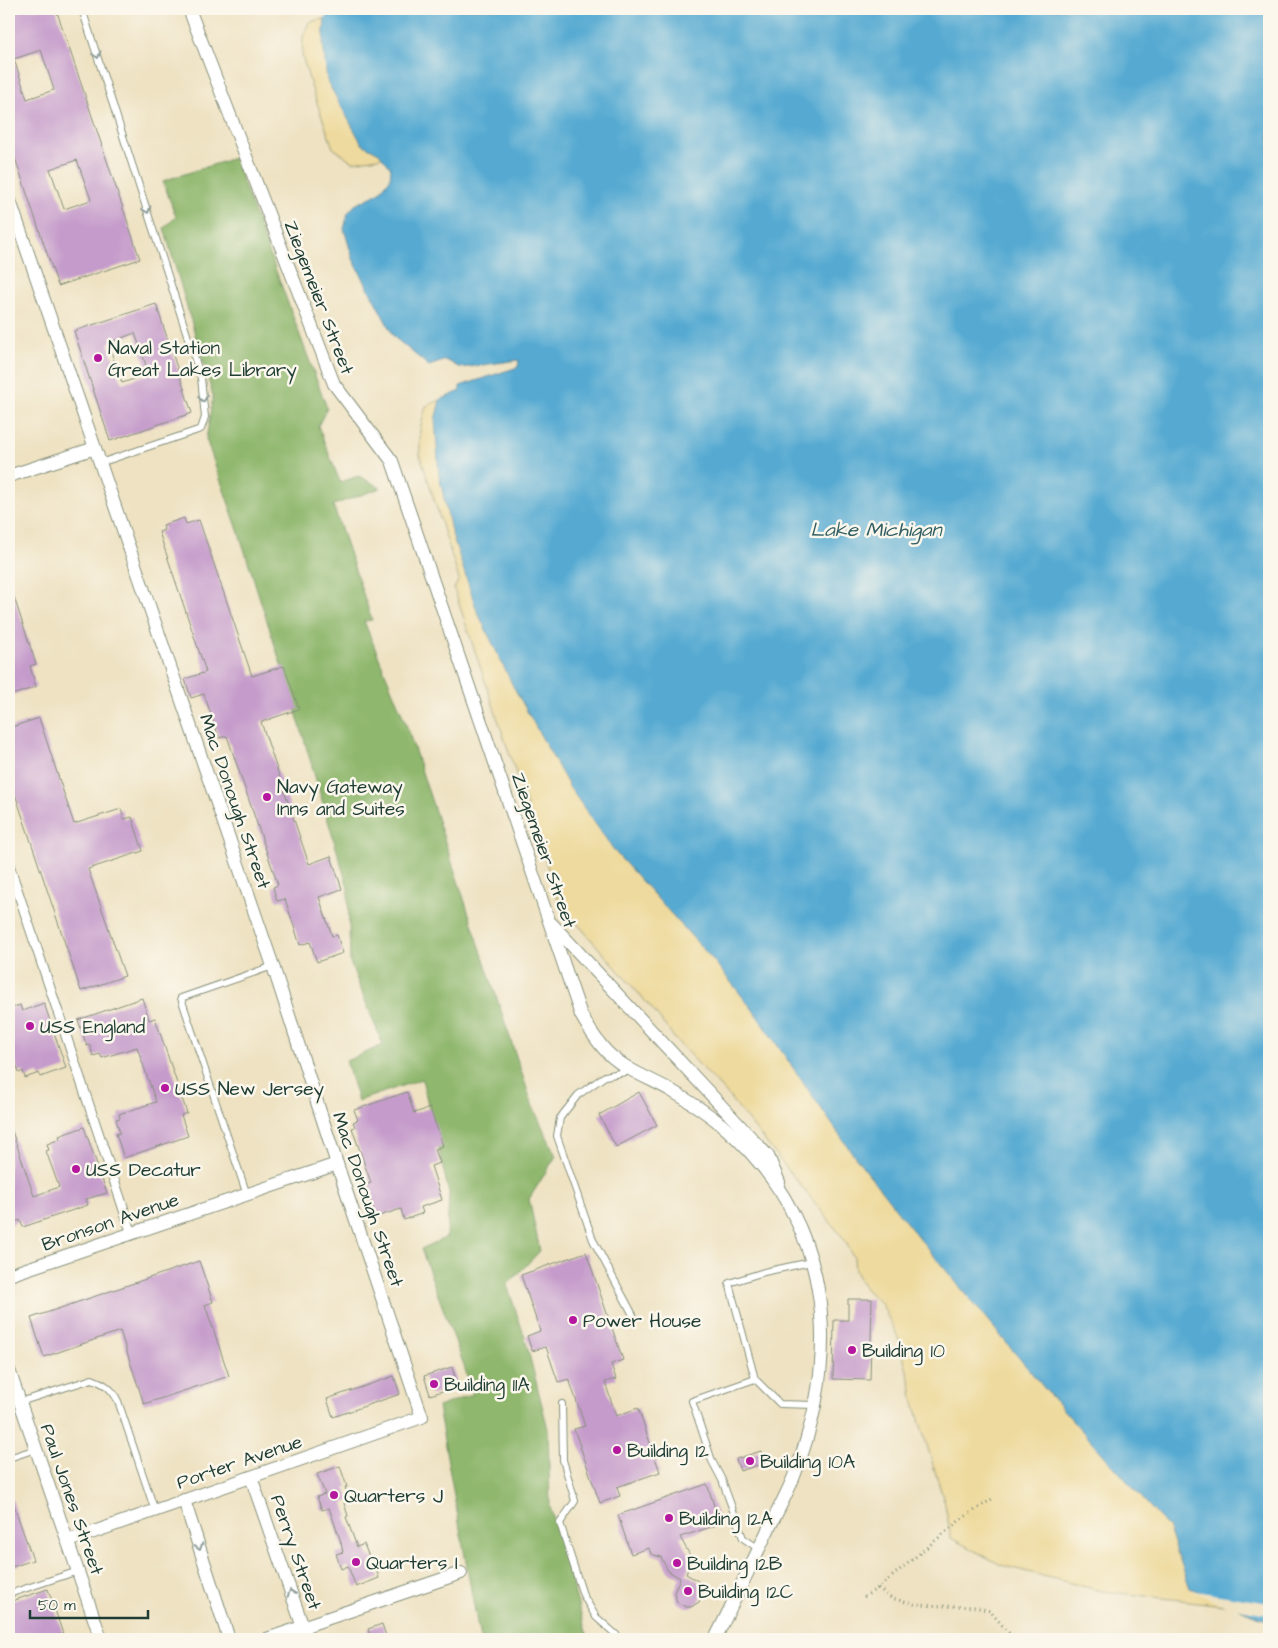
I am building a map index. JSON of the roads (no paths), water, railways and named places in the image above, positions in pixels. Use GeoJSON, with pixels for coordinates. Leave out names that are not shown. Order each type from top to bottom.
{"type":"FeatureCollection","features":[{"type":"Feature","properties":{"kind":"street","name":"Ziegemeier Street"},"geometry":{"type":"LineString","coordinates":[[189,9],[334,384],[392,461],[582,1015],[592,1033],[609,1054],[632,1071],[671,1091],[703,1111],[722,1125],[748,1151],[772,1180],[788,1206],[812,1262],[818,1282],[822,1328],[821,1374],[816,1405],[794,1476],[715,1639]]}},
{"type":"Feature","properties":{"kind":"street","name":"Mac Donough Street"},"geometry":{"type":"LineString","coordinates":[[9,198],[273,966],[422,1417]]}},
{"type":"Feature","properties":{"kind":"street"},"geometry":{"type":"LineString","coordinates":[[9,476],[95,448]]}},
{"type":"Feature","properties":{"kind":"street"},"geometry":{"type":"LineString","coordinates":[[9,865],[132,1234]]}},
{"type":"Feature","properties":{"kind":"street"},"geometry":{"type":"LineString","coordinates":[[549,920],[768,1156],[788,1206]]}},
{"type":"Feature","properties":{"kind":"street","name":"Bronson Avenue"},"geometry":{"type":"LineString","coordinates":[[9,1275],[337,1164]]}},
{"type":"Feature","properties":{"kind":"street","name":"Paul Jones Street"},"geometry":{"type":"LineString","coordinates":[[9,1370],[100,1639]]}},
{"type":"Feature","properties":{"kind":"street","name":"Porter Avenue"},"geometry":{"type":"LineString","coordinates":[[68,1541],[422,1417]]}},
{"type":"Feature","properties":{"kind":"street","name":"Perry Street"},"geometry":{"type":"LineString","coordinates":[[251,1477],[304,1633]]}},
{"type":"Feature","properties":{"kind":"street"},"geometry":{"type":"LineString","coordinates":[[184,1500],[229,1639]]}},
{"type":"Feature","properties":{"kind":"street"},"geometry":{"type":"LineString","coordinates":[[267,1639],[304,1633],[461,1573]]}},
{"type":"Feature","properties":{"kind":"lane"},"geometry":{"type":"LineString","coordinates":[[82,9],[201,378],[205,417],[201,429],[100,463]]}},
{"type":"Feature","properties":{"kind":"lane"},"geometry":{"type":"LineString","coordinates":[[246,1195],[182,998],[273,966]]}},
{"type":"Feature","properties":{"kind":"lane"},"geometry":{"type":"LineString","coordinates":[[632,1071],[605,1076],[578,1096],[560,1118],[558,1136],[593,1240],[633,1315]]}},
{"type":"Feature","properties":{"kind":"lane"},"geometry":{"type":"LineString","coordinates":[[812,1262],[764,1272],[729,1283],[755,1380],[780,1404],[816,1405]]}},
{"type":"Feature","properties":{"kind":"lane"},"geometry":{"type":"LineString","coordinates":[[20,1402],[92,1379],[104,1383],[113,1390],[155,1511]]}},
{"type":"Feature","properties":{"kind":"lane"},"geometry":{"type":"LineString","coordinates":[[755,1380],[692,1400],[712,1461],[722,1480],[743,1538],[759,1549]]}},
{"type":"Feature","properties":{"kind":"lane"},"geometry":{"type":"LineString","coordinates":[[562,1404],[563,1460],[575,1501],[560,1523],[583,1595],[596,1617],[621,1639]]}},
{"type":"Feature","properties":{"kind":"lane"},"geometry":{"type":"LineString","coordinates":[[9,1458],[36,1448]]}},
{"type":"Feature","properties":{"kind":"lane"},"geometry":{"type":"LineString","coordinates":[[9,1594],[78,1571]]}},
{"type":"Feature","properties":{"kind":"water","name":"Lake Michigan"},"geometry":{"type":"Polygon","coordinates":[[[337,9],[1269,9],[1269,1621],[1190,1588],[1168,1527],[1050,1395],[909,1226],[850,1150],[753,1010],[714,961],[616,853],[570,788],[513,686],[477,611],[451,531],[439,475],[435,420],[440,400],[460,391],[460,386],[518,367],[519,360],[460,368],[446,360],[429,366],[394,337],[353,259],[344,229],[348,213],[355,205],[379,193],[390,179],[391,168],[379,153],[362,144],[327,81],[323,43],[325,18],[337,9]]]}},
{"type":"Feature","properties":{"kind":"place","name":"Naval Station Great Lakes Library"},"geometry":{"type":"Point","coordinates":[98,358]}},
{"type":"Feature","properties":{"kind":"place","name":"Navy Gateway Inns and Suites"},"geometry":{"type":"Point","coordinates":[267,797]}},
{"type":"Feature","properties":{"kind":"place","name":"USS England"},"geometry":{"type":"Point","coordinates":[30,1026]}},
{"type":"Feature","properties":{"kind":"place","name":"USS New Jersey"},"geometry":{"type":"Point","coordinates":[165,1088]}},
{"type":"Feature","properties":{"kind":"place","name":"USS Decatur"},"geometry":{"type":"Point","coordinates":[76,1169]}},
{"type":"Feature","properties":{"kind":"place","name":"Power House"},"geometry":{"type":"Point","coordinates":[573,1320]}},
{"type":"Feature","properties":{"kind":"place","name":"Building 10"},"geometry":{"type":"Point","coordinates":[852,1350]}},
{"type":"Feature","properties":{"kind":"place","name":"Building 11A"},"geometry":{"type":"Point","coordinates":[434,1384]}},
{"type":"Feature","properties":{"kind":"place","name":"Building 12"},"geometry":{"type":"Point","coordinates":[617,1450]}},
{"type":"Feature","properties":{"kind":"place","name":"Building 10A"},"geometry":{"type":"Point","coordinates":[750,1461]}},
{"type":"Feature","properties":{"kind":"place","name":"Quarters J"},"geometry":{"type":"Point","coordinates":[334,1495]}},
{"type":"Feature","properties":{"kind":"place","name":"Building 12A"},"geometry":{"type":"Point","coordinates":[669,1518]}},
{"type":"Feature","properties":{"kind":"place","name":"Quarters I"},"geometry":{"type":"Point","coordinates":[356,1562]}},
{"type":"Feature","properties":{"kind":"place","name":"Building 12B"},"geometry":{"type":"Point","coordinates":[677,1563]}},
{"type":"Feature","properties":{"kind":"place","name":"Building 12C"},"geometry":{"type":"Point","coordinates":[688,1591]}}]}
